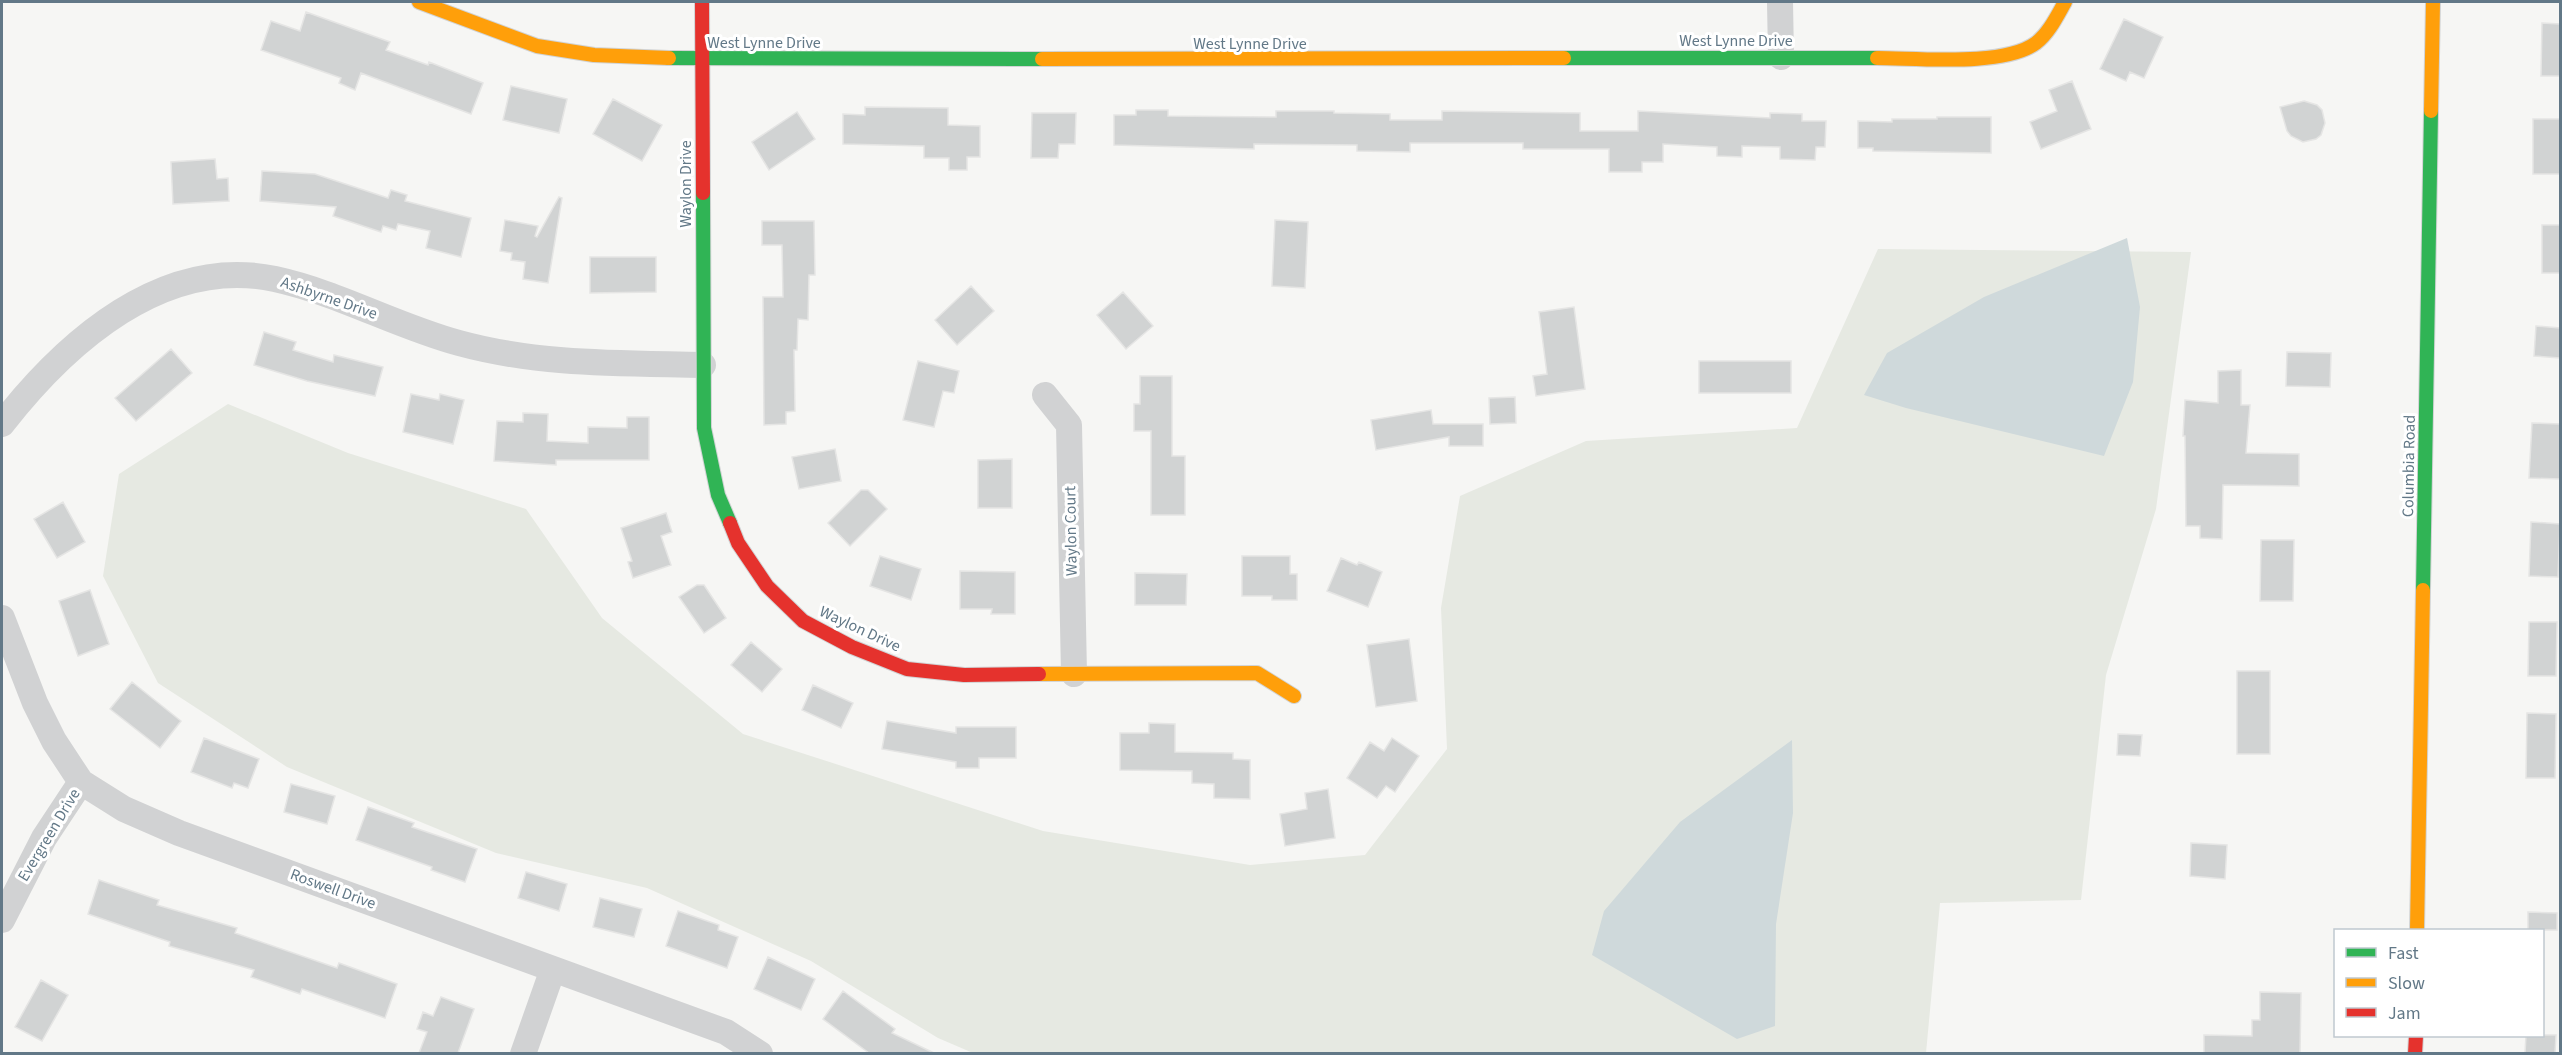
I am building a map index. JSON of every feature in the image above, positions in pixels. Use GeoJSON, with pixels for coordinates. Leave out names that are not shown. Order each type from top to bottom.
{"type":"FeatureCollection","features":[{"type":"Feature","properties":{"kind":"street","name":"West Lynne Drive"},"geometry":{"type":"LineString","coordinates":[[418,2],[537,46],[594,55],[703,60],[1149,61],[1987,58],[2015,54],[2038,44],[2052,26],[2065,2]]}},
{"type":"Feature","properties":{"kind":"street","name":"Waylon Drive"},"geometry":{"type":"LineString","coordinates":[[702,2],[704,428],[718,495],[738,543],[767,586],[803,621],[852,647],[907,669],[964,675],[1257,673],[1294,696]]}},
{"type":"Feature","properties":{"kind":"street"},"geometry":{"type":"LineString","coordinates":[[1780,2],[1781,57]]}},
{"type":"Feature","properties":{"kind":"street","name":"Columbia Road"},"geometry":{"type":"LineString","coordinates":[[2417,929],[2433,2]]}},
{"type":"Feature","properties":{"kind":"street","name":"Ashbyrne Drive"},"geometry":{"type":"LineString","coordinates":[[2,424],[67,350],[127,307],[174,284],[224,274],[274,279],[322,292],[413,328],[458,343],[510,356],[561,361],[703,365]]}},
{"type":"Feature","properties":{"kind":"street","name":"Waylon Court"},"geometry":{"type":"LineString","coordinates":[[1045,395],[1069,425],[1074,675]]}},
{"type":"Feature","properties":{"kind":"street","name":"Roswell Drive"},"geometry":{"type":"LineString","coordinates":[[2,618],[35,703],[54,741],[81,782],[123,809],[179,833],[726,1032],[760,1053]]}},
{"type":"Feature","properties":{"kind":"street","name":"Evergreen Drive"},"geometry":{"type":"LineString","coordinates":[[2,920],[44,838],[81,782]]}},
{"type":"Feature","properties":{"kind":"street"},"geometry":{"type":"LineString","coordinates":[[523,1053],[553,969]]}},
{"type":"Feature","properties":{"kind":"street"},"geometry":{"type":"LineString","coordinates":[[2415,1053],[2416,1037]]}},
{"type":"Feature","properties":{"kind":"shaded area"},"geometry":{"type":"Polygon","coordinates":[[[2127,238],[2140,307],[2133,382],[2104,456],[1906,408],[1864,395],[1887,353],[1984,297],[2127,238]]]}},
{"type":"Feature","properties":{"kind":"shaded area"},"geometry":{"type":"Polygon","coordinates":[[[1878,249],[2191,252],[2156,509],[2106,675],[2081,900],[1940,903],[1926,1053],[973,1053],[938,1038],[811,961],[647,888],[496,853],[287,767],[158,683],[103,576],[119,474],[228,404],[348,453],[526,509],[602,618],[743,734],[1043,831],[1250,865],[1365,855],[1447,749],[1441,608],[1460,496],[1586,441],[1797,428],[1878,249]]]}},
{"type":"Feature","properties":{"kind":"shaded area"},"geometry":{"type":"Polygon","coordinates":[[[1792,740],[1793,813],[1776,924],[1775,1026],[1737,1039],[1592,955],[1604,911],[1680,822],[1792,740]]]}},
{"type":"Feature","properties":{"kind":"building"},"geometry":{"type":"Polygon","coordinates":[[[306,12],[390,42],[386,50],[428,65],[429,62],[483,83],[471,114],[361,73],[355,90],[339,83],[341,78],[261,50],[271,21],[300,31],[306,12]]]}},
{"type":"Feature","properties":{"kind":"building"},"geometry":{"type":"Polygon","coordinates":[[[2124,19],[2163,37],[2144,78],[2130,72],[2126,81],[2100,69],[2124,19]]]}},
{"type":"Feature","properties":{"kind":"building"},"geometry":{"type":"Polygon","coordinates":[[[2542,23],[2560,24],[2560,76],[2541,76],[2542,23]]]}},
{"type":"Feature","properties":{"kind":"building"},"geometry":{"type":"Polygon","coordinates":[[[2072,81],[2091,129],[2041,149],[2030,122],[2057,111],[2049,90],[2072,81]]]}},
{"type":"Feature","properties":{"kind":"building"},"geometry":{"type":"Polygon","coordinates":[[[511,86],[567,99],[559,133],[503,120],[511,86]]]}},
{"type":"Feature","properties":{"kind":"building"},"geometry":{"type":"Polygon","coordinates":[[[613,99],[662,125],[642,161],[593,134],[613,99]]]}},
{"type":"Feature","properties":{"kind":"building"},"geometry":{"type":"Polygon","coordinates":[[[2304,101],[2317,105],[2322,110],[2325,123],[2321,135],[2316,139],[2303,142],[2291,136],[2287,131],[2280,107],[2304,101]]]}},
{"type":"Feature","properties":{"kind":"building"},"geometry":{"type":"Polygon","coordinates":[[[865,107],[948,108],[948,125],[980,126],[980,157],[967,157],[967,170],[949,170],[949,158],[924,158],[924,146],[843,144],[843,114],[865,115],[865,107]]]}},
{"type":"Feature","properties":{"kind":"building"},"geometry":{"type":"Polygon","coordinates":[[[1136,110],[1168,110],[1168,116],[1276,117],[1276,111],[1334,111],[1334,113],[1390,114],[1390,120],[1442,120],[1442,111],[1580,113],[1580,131],[1638,131],[1638,111],[1770,118],[1770,113],[1802,114],[1802,121],[1826,121],[1825,147],[1816,147],[1815,160],[1780,159],[1780,147],[1742,146],[1742,157],[1717,156],[1717,147],[1663,144],[1663,162],[1642,162],[1642,172],[1609,172],[1609,149],[1523,149],[1523,143],[1410,143],[1410,152],[1357,151],[1357,145],[1254,144],[1254,149],[1114,145],[1114,115],[1136,115],[1136,110]]]}},
{"type":"Feature","properties":{"kind":"building"},"geometry":{"type":"Polygon","coordinates":[[[797,112],[815,139],[769,170],[752,142],[797,112]]]}},
{"type":"Feature","properties":{"kind":"building"},"geometry":{"type":"Polygon","coordinates":[[[1032,113],[1076,113],[1075,144],[1059,144],[1058,158],[1031,158],[1032,113]]]}},
{"type":"Feature","properties":{"kind":"building"},"geometry":{"type":"Polygon","coordinates":[[[1937,117],[1991,117],[1991,153],[1873,151],[1873,148],[1858,148],[1858,121],[1892,122],[1892,119],[1937,119],[1937,117]]]}},
{"type":"Feature","properties":{"kind":"building"},"geometry":{"type":"Polygon","coordinates":[[[2533,119],[2560,119],[2560,174],[2533,174],[2533,119]]]}},
{"type":"Feature","properties":{"kind":"building"},"geometry":{"type":"Polygon","coordinates":[[[215,159],[217,179],[228,178],[229,201],[173,204],[171,162],[215,159]]]}},
{"type":"Feature","properties":{"kind":"building"},"geometry":{"type":"Polygon","coordinates":[[[262,171],[315,174],[388,198],[391,190],[407,195],[405,201],[471,218],[461,257],[426,248],[430,231],[398,224],[396,230],[383,226],[381,232],[333,216],[336,207],[260,201],[262,171]]]}},
{"type":"Feature","properties":{"kind":"building"},"geometry":{"type":"Polygon","coordinates":[[[559,197],[562,198],[548,283],[523,279],[525,262],[511,260],[512,253],[500,251],[505,220],[538,226],[535,236],[537,237],[559,197]]]}},
{"type":"Feature","properties":{"kind":"building"},"geometry":{"type":"Polygon","coordinates":[[[1275,220],[1308,222],[1305,288],[1272,286],[1275,220]]]}},
{"type":"Feature","properties":{"kind":"building"},"geometry":{"type":"Polygon","coordinates":[[[762,221],[814,221],[815,275],[809,275],[808,320],[798,319],[797,350],[794,350],[795,411],[786,412],[786,424],[764,425],[763,297],[783,297],[782,245],[762,245],[762,221]]]}},
{"type":"Feature","properties":{"kind":"building"},"geometry":{"type":"Polygon","coordinates":[[[2542,225],[2560,225],[2560,273],[2542,273],[2542,225]]]}},
{"type":"Feature","properties":{"kind":"building"},"geometry":{"type":"Polygon","coordinates":[[[590,257],[656,257],[656,292],[590,293],[590,257]]]}},
{"type":"Feature","properties":{"kind":"building"},"geometry":{"type":"Polygon","coordinates":[[[971,286],[994,311],[957,345],[935,320],[971,286]]]}},
{"type":"Feature","properties":{"kind":"building"},"geometry":{"type":"Polygon","coordinates":[[[1123,292],[1153,326],[1126,349],[1097,315],[1123,292]]]}},
{"type":"Feature","properties":{"kind":"building"},"geometry":{"type":"Polygon","coordinates":[[[1574,307],[1585,389],[1536,396],[1533,376],[1547,374],[1539,312],[1574,307]]]}},
{"type":"Feature","properties":{"kind":"building"},"geometry":{"type":"Polygon","coordinates":[[[2536,326],[2560,328],[2560,358],[2534,356],[2536,326]]]}},
{"type":"Feature","properties":{"kind":"building"},"geometry":{"type":"Polygon","coordinates":[[[264,332],[296,342],[293,350],[333,362],[334,355],[383,367],[375,396],[307,381],[254,365],[264,332]]]}},
{"type":"Feature","properties":{"kind":"building"},"geometry":{"type":"Polygon","coordinates":[[[171,349],[192,373],[136,421],[115,398],[171,349]]]}},
{"type":"Feature","properties":{"kind":"building"},"geometry":{"type":"Polygon","coordinates":[[[2287,352],[2331,353],[2330,387],[2286,386],[2287,352]]]}},
{"type":"Feature","properties":{"kind":"building"},"geometry":{"type":"Polygon","coordinates":[[[918,361],[959,371],[954,393],[943,391],[934,427],[903,420],[918,361]]]}},
{"type":"Feature","properties":{"kind":"building"},"geometry":{"type":"Polygon","coordinates":[[[1699,361],[1791,361],[1791,393],[1699,393],[1699,361]]]}},
{"type":"Feature","properties":{"kind":"building"},"geometry":{"type":"Polygon","coordinates":[[[2241,370],[2241,405],[2250,405],[2246,453],[2299,454],[2299,486],[2223,485],[2222,539],[2200,538],[2200,526],[2186,526],[2185,436],[2183,436],[2185,400],[2218,403],[2218,371],[2241,370]]]}},
{"type":"Feature","properties":{"kind":"building"},"geometry":{"type":"Polygon","coordinates":[[[1140,376],[1172,376],[1172,456],[1185,456],[1185,515],[1151,515],[1151,431],[1134,431],[1134,404],[1140,404],[1140,376]]]}},
{"type":"Feature","properties":{"kind":"building"},"geometry":{"type":"Polygon","coordinates":[[[411,394],[439,400],[440,394],[464,400],[453,444],[403,432],[411,394]]]}},
{"type":"Feature","properties":{"kind":"building"},"geometry":{"type":"Polygon","coordinates":[[[1515,397],[1516,423],[1490,424],[1489,398],[1515,397]]]}},
{"type":"Feature","properties":{"kind":"building"},"geometry":{"type":"Polygon","coordinates":[[[1431,410],[1433,424],[1483,424],[1483,446],[1449,446],[1449,437],[1376,450],[1371,420],[1431,410]]]}},
{"type":"Feature","properties":{"kind":"building"},"geometry":{"type":"Polygon","coordinates":[[[523,413],[548,414],[547,441],[588,443],[588,427],[627,428],[627,417],[649,417],[649,460],[556,460],[556,465],[494,461],[497,421],[523,422],[523,413]]]}},
{"type":"Feature","properties":{"kind":"building"},"geometry":{"type":"Polygon","coordinates":[[[2532,423],[2560,424],[2560,479],[2529,478],[2532,423]]]}},
{"type":"Feature","properties":{"kind":"building"},"geometry":{"type":"Polygon","coordinates":[[[835,449],[841,481],[799,489],[792,457],[835,449]]]}},
{"type":"Feature","properties":{"kind":"building"},"geometry":{"type":"Polygon","coordinates":[[[1012,459],[1012,508],[978,508],[978,460],[1012,459]]]}},
{"type":"Feature","properties":{"kind":"building"},"geometry":{"type":"Polygon","coordinates":[[[861,490],[868,490],[887,509],[850,546],[828,523],[861,490]]]}},
{"type":"Feature","properties":{"kind":"building"},"geometry":{"type":"Polygon","coordinates":[[[63,502],[85,542],[57,558],[34,519],[63,502]]]}},
{"type":"Feature","properties":{"kind":"building"},"geometry":{"type":"Polygon","coordinates":[[[666,513],[672,532],[661,536],[671,565],[633,578],[628,562],[632,561],[621,528],[666,513]]]}},
{"type":"Feature","properties":{"kind":"building"},"geometry":{"type":"Polygon","coordinates":[[[2531,522],[2560,524],[2558,577],[2529,576],[2531,522]]]}},
{"type":"Feature","properties":{"kind":"building"},"geometry":{"type":"Polygon","coordinates":[[[2261,540],[2294,540],[2293,601],[2260,601],[2261,540]]]}},
{"type":"Feature","properties":{"kind":"building"},"geometry":{"type":"Polygon","coordinates":[[[880,556],[921,569],[911,600],[870,586],[880,556]]]}},
{"type":"Feature","properties":{"kind":"building"},"geometry":{"type":"Polygon","coordinates":[[[1242,556],[1290,556],[1290,574],[1297,574],[1297,600],[1272,600],[1272,596],[1242,596],[1242,556]]]}},
{"type":"Feature","properties":{"kind":"building"},"geometry":{"type":"Polygon","coordinates":[[[1341,558],[1357,565],[1359,562],[1382,572],[1368,607],[1327,591],[1341,558]]]}},
{"type":"Feature","properties":{"kind":"building"},"geometry":{"type":"Polygon","coordinates":[[[960,571],[1015,572],[1015,614],[991,614],[992,609],[960,609],[960,571]]]}},
{"type":"Feature","properties":{"kind":"building"},"geometry":{"type":"Polygon","coordinates":[[[1135,573],[1187,574],[1186,605],[1135,605],[1135,573]]]}},
{"type":"Feature","properties":{"kind":"building"},"geometry":{"type":"Polygon","coordinates":[[[697,585],[704,585],[726,618],[704,633],[679,597],[697,585]]]}},
{"type":"Feature","properties":{"kind":"building"},"geometry":{"type":"Polygon","coordinates":[[[90,590],[109,644],[78,656],[59,601],[90,590]]]}},
{"type":"Feature","properties":{"kind":"building"},"geometry":{"type":"Polygon","coordinates":[[[2529,622],[2557,622],[2556,676],[2528,676],[2529,622]]]}},
{"type":"Feature","properties":{"kind":"building"},"geometry":{"type":"Polygon","coordinates":[[[1409,639],[1417,701],[1376,707],[1367,645],[1409,639]]]}},
{"type":"Feature","properties":{"kind":"building"},"geometry":{"type":"Polygon","coordinates":[[[751,642],[782,669],[762,692],[731,665],[751,642]]]}},
{"type":"Feature","properties":{"kind":"building"},"geometry":{"type":"Polygon","coordinates":[[[2237,671],[2270,671],[2270,754],[2237,754],[2237,671]]]}},
{"type":"Feature","properties":{"kind":"building"},"geometry":{"type":"Polygon","coordinates":[[[132,682],[181,721],[160,748],[110,709],[132,682]]]}},
{"type":"Feature","properties":{"kind":"building"},"geometry":{"type":"Polygon","coordinates":[[[813,685],[853,703],[841,728],[802,710],[813,685]]]}},
{"type":"Feature","properties":{"kind":"building"},"geometry":{"type":"Polygon","coordinates":[[[2527,713],[2556,714],[2555,778],[2526,778],[2527,713]]]}},
{"type":"Feature","properties":{"kind":"building"},"geometry":{"type":"Polygon","coordinates":[[[887,721],[956,733],[956,727],[1016,727],[1016,758],[979,758],[979,768],[956,768],[956,762],[882,749],[887,721]]]}},
{"type":"Feature","properties":{"kind":"building"},"geometry":{"type":"Polygon","coordinates":[[[1149,723],[1175,724],[1175,752],[1233,753],[1233,759],[1250,760],[1250,799],[1214,798],[1214,784],[1192,783],[1192,771],[1120,770],[1120,733],[1149,733],[1149,723]]]}},
{"type":"Feature","properties":{"kind":"building"},"geometry":{"type":"Polygon","coordinates":[[[2118,734],[2142,735],[2140,756],[2117,755],[2118,734]]]}},
{"type":"Feature","properties":{"kind":"building"},"geometry":{"type":"Polygon","coordinates":[[[204,738],[259,759],[248,788],[234,783],[232,788],[191,772],[204,738]]]}},
{"type":"Feature","properties":{"kind":"building"},"geometry":{"type":"Polygon","coordinates":[[[1392,738],[1419,756],[1395,792],[1386,786],[1377,798],[1347,778],[1370,742],[1384,751],[1392,738]]]}},
{"type":"Feature","properties":{"kind":"building"},"geometry":{"type":"Polygon","coordinates":[[[291,784],[335,796],[327,824],[284,812],[291,784]]]}},
{"type":"Feature","properties":{"kind":"building"},"geometry":{"type":"Polygon","coordinates":[[[1328,789],[1335,838],[1285,846],[1280,814],[1307,809],[1305,793],[1328,789]]]}},
{"type":"Feature","properties":{"kind":"building"},"geometry":{"type":"Polygon","coordinates":[[[368,807],[414,823],[412,827],[477,849],[465,882],[431,870],[432,867],[356,840],[368,807]]]}},
{"type":"Feature","properties":{"kind":"building"},"geometry":{"type":"Polygon","coordinates":[[[2191,843],[2227,845],[2225,879],[2190,876],[2191,843]]]}},
{"type":"Feature","properties":{"kind":"building"},"geometry":{"type":"Polygon","coordinates":[[[526,872],[567,884],[559,911],[518,898],[526,872]]]}},
{"type":"Feature","properties":{"kind":"building"},"geometry":{"type":"Polygon","coordinates":[[[99,880],[159,900],[157,905],[237,928],[235,933],[337,968],[339,963],[397,984],[385,1018],[302,989],[300,994],[251,977],[254,970],[169,946],[170,942],[88,914],[99,880]]]}},
{"type":"Feature","properties":{"kind":"building"},"geometry":{"type":"Polygon","coordinates":[[[600,898],[642,909],[634,937],[593,927],[600,898]]]}},
{"type":"Feature","properties":{"kind":"building"},"geometry":{"type":"Polygon","coordinates":[[[678,911],[719,925],[718,930],[738,937],[727,968],[666,946],[678,911]]]}},
{"type":"Feature","properties":{"kind":"building"},"geometry":{"type":"Polygon","coordinates":[[[2528,912],[2557,913],[2557,930],[2528,929],[2528,912]]]}},
{"type":"Feature","properties":{"kind":"building"},"geometry":{"type":"Polygon","coordinates":[[[768,957],[815,979],[801,1010],[754,989],[768,957]]]}},
{"type":"Feature","properties":{"kind":"building"},"geometry":{"type":"Polygon","coordinates":[[[41,980],[68,995],[42,1041],[15,1027],[41,980]]]}},
{"type":"Feature","properties":{"kind":"building"},"geometry":{"type":"Polygon","coordinates":[[[843,991],[895,1029],[892,1033],[934,1053],[869,1053],[823,1019],[843,991]]]}},
{"type":"Feature","properties":{"kind":"building"},"geometry":{"type":"Polygon","coordinates":[[[2260,992],[2301,993],[2300,1053],[2204,1053],[2204,1035],[2252,1036],[2252,1020],[2260,1020],[2260,992]]]}},
{"type":"Feature","properties":{"kind":"building"},"geometry":{"type":"Polygon","coordinates":[[[441,997],[474,1009],[458,1053],[419,1053],[427,1032],[417,1029],[423,1012],[433,1016],[441,997]]]}},
{"type":"Feature","properties":{"kind":"building"},"geometry":{"type":"Polygon","coordinates":[[[2556,1035],[2555,1053],[2525,1053],[2526,1037],[2556,1035]]]}},
{"type":"Feature","properties":{"kind":"traffic: fast"},"geometry":{"type":"LineString","coordinates":[[669,58],[1042,59]]}},
{"type":"Feature","properties":{"kind":"traffic: fast"},"geometry":{"type":"LineString","coordinates":[[1564,58],[1877,58]]}},
{"type":"Feature","properties":{"kind":"traffic: fast"},"geometry":{"type":"LineString","coordinates":[[2423,590],[2431,111]]}},
{"type":"Feature","properties":{"kind":"traffic: fast"},"geometry":{"type":"LineString","coordinates":[[703,193],[704,428],[718,495],[730,523]]}},
{"type":"Feature","properties":{"kind":"traffic: slow"},"geometry":{"type":"LineString","coordinates":[[419,2],[537,46],[594,55],[669,58]]}},
{"type":"Feature","properties":{"kind":"traffic: slow"},"geometry":{"type":"LineString","coordinates":[[1877,58],[1960,60],[2022,51],[2036,43],[2045,34],[2065,2]]}},
{"type":"Feature","properties":{"kind":"traffic: slow"},"geometry":{"type":"LineString","coordinates":[[2431,111],[2433,2]]}},
{"type":"Feature","properties":{"kind":"traffic: slow"},"geometry":{"type":"LineString","coordinates":[[1042,59],[1564,58]]}},
{"type":"Feature","properties":{"kind":"traffic: slow"},"geometry":{"type":"LineString","coordinates":[[2417,929],[2423,590]]}},
{"type":"Feature","properties":{"kind":"traffic: slow"},"geometry":{"type":"LineString","coordinates":[[1039,674],[1257,673],[1294,696]]}},
{"type":"Feature","properties":{"kind":"traffic: jam"},"geometry":{"type":"LineString","coordinates":[[702,2],[703,193]]}},
{"type":"Feature","properties":{"kind":"traffic: jam"},"geometry":{"type":"LineString","coordinates":[[730,523],[738,543],[767,586],[803,621],[852,647],[907,669],[964,675],[1039,674]]}},
{"type":"Feature","properties":{"kind":"traffic: jam"},"geometry":{"type":"LineString","coordinates":[[2415,1054],[2416,1037]]}}]}
